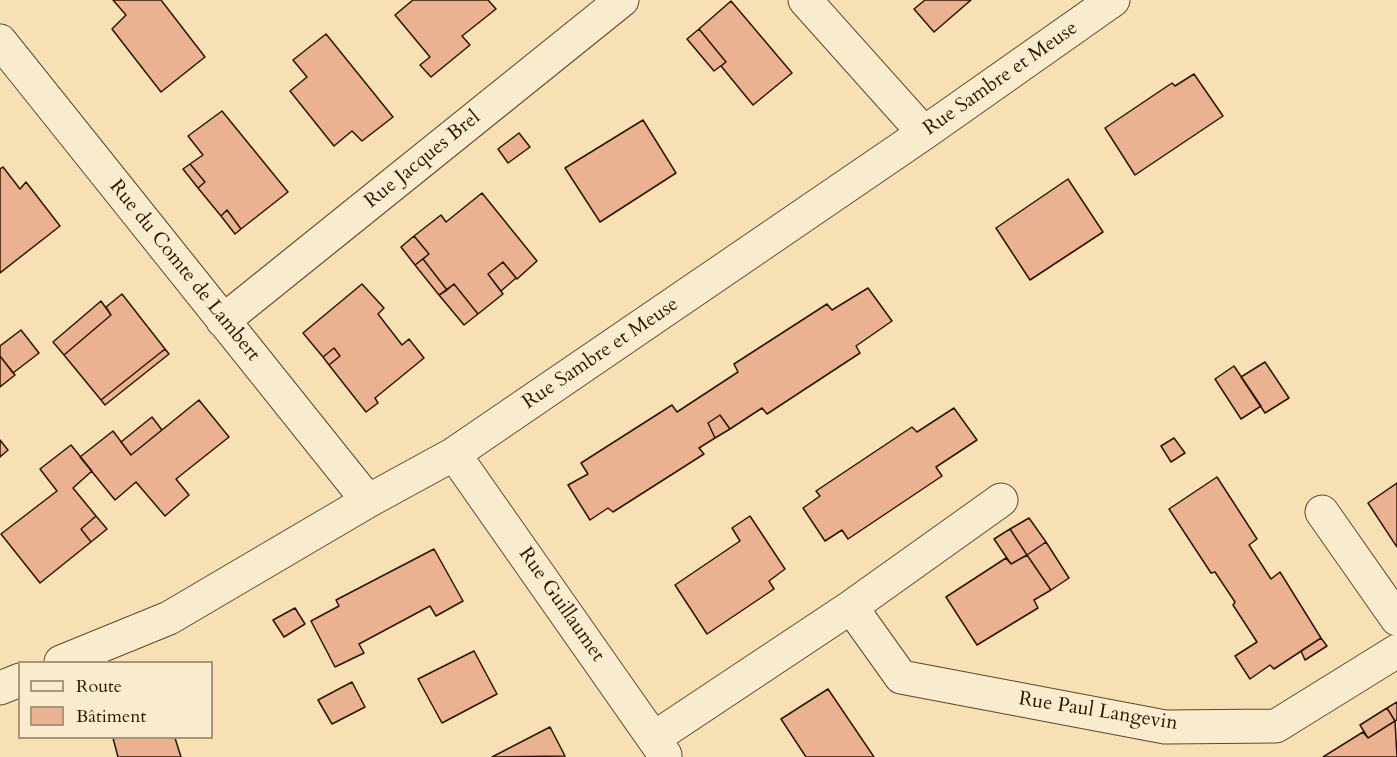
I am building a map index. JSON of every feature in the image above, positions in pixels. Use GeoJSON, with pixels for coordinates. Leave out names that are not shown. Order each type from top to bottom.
{"type":"FeatureCollection","features":[{"type":"Feature","properties":{"kind":"street","name":"Rue Jacques Brel"},"geometry":{"type":"LineString","coordinates":[[223,321],[622,0]]}},
{"type":"Feature","properties":{"kind":"street"},"geometry":{"type":"LineString","coordinates":[[806,0],[924,133]]}},
{"type":"Feature","properties":{"kind":"street","name":"Rue Sambre et Meuse"},"geometry":{"type":"LineString","coordinates":[[66,661],[169,618],[368,501],[454,454],[924,133],[1113,0]]}},
{"type":"Feature","properties":{"kind":"street","name":"Rue du Comte de Lambert"},"geometry":{"type":"LineString","coordinates":[[0,41],[368,501]]}},
{"type":"Feature","properties":{"kind":"street","name":"Rue Guillaumet"},"geometry":{"type":"LineString","coordinates":[[454,454],[660,748]]}},
{"type":"Feature","properties":{"kind":"street"},"geometry":{"type":"LineString","coordinates":[[660,748],[1001,500]]}},
{"type":"Feature","properties":{"kind":"street"},"geometry":{"type":"LineString","coordinates":[[1322,512],[1397,619]]}},
{"type":"Feature","properties":{"kind":"street","name":"Rue Paul Langevin"},"geometry":{"type":"LineString","coordinates":[[851,607],[901,677],[1165,727],[1276,726],[1397,651]]}},
{"type":"Feature","properties":{"kind":"building"},"geometry":{"type":"Polygon","coordinates":[[[113,0],[161,0],[205,57],[161,92],[112,29],[126,15],[113,0]]]}},
{"type":"Feature","properties":{"kind":"building"},"geometry":{"type":"Polygon","coordinates":[[[413,0],[488,0],[496,9],[462,36],[470,45],[431,77],[420,65],[430,57],[395,15],[413,0]]]}},
{"type":"Feature","properties":{"kind":"building"},"geometry":{"type":"Polygon","coordinates":[[[925,0],[971,0],[934,32],[914,9],[925,0]]]}},
{"type":"Feature","properties":{"kind":"building"},"geometry":{"type":"Polygon","coordinates":[[[731,1],[792,73],[753,105],[721,66],[726,62],[699,29],[731,1]]]}},
{"type":"Feature","properties":{"kind":"building"},"geometry":{"type":"Polygon","coordinates":[[[699,29],[726,62],[714,71],[687,39],[699,29]]]}},
{"type":"Feature","properties":{"kind":"building"},"geometry":{"type":"Polygon","coordinates":[[[326,34],[393,117],[362,141],[352,131],[334,146],[290,91],[307,77],[293,60],[326,34]]]}},
{"type":"Feature","properties":{"kind":"building"},"geometry":{"type":"Polygon","coordinates":[[[1194,74],[1223,116],[1135,175],[1105,128],[1172,83],[1175,86],[1194,74]]]}},
{"type":"Feature","properties":{"kind":"building"},"geometry":{"type":"Polygon","coordinates":[[[222,111],[288,192],[241,229],[227,210],[221,216],[198,188],[205,182],[190,164],[203,155],[188,136],[222,111]]]}},
{"type":"Feature","properties":{"kind":"building"},"geometry":{"type":"Polygon","coordinates":[[[643,120],[676,173],[600,222],[565,168],[643,120]]]}},
{"type":"Feature","properties":{"kind":"building"},"geometry":{"type":"Polygon","coordinates":[[[519,133],[530,147],[508,163],[498,149],[519,133]]]}},
{"type":"Feature","properties":{"kind":"building"},"geometry":{"type":"Polygon","coordinates":[[[190,164],[205,182],[198,188],[183,169],[190,164]]]}},
{"type":"Feature","properties":{"kind":"building"},"geometry":{"type":"Polygon","coordinates":[[[3,167],[20,189],[26,182],[60,226],[0,273],[0,169],[3,167]]]}},
{"type":"Feature","properties":{"kind":"building"},"geometry":{"type":"Polygon","coordinates":[[[1068,179],[1103,232],[1030,280],[996,228],[1068,179]]]}},
{"type":"Feature","properties":{"kind":"building"},"geometry":{"type":"Polygon","coordinates":[[[482,193],[537,261],[517,279],[503,262],[488,274],[503,294],[478,314],[454,284],[447,290],[423,259],[429,254],[414,236],[441,215],[446,222],[482,193]]]}},
{"type":"Feature","properties":{"kind":"building"},"geometry":{"type":"Polygon","coordinates":[[[227,210],[241,229],[235,234],[221,216],[227,210]]]}},
{"type":"Feature","properties":{"kind":"building"},"geometry":{"type":"Polygon","coordinates":[[[414,236],[429,254],[415,265],[401,247],[414,236]]]}},
{"type":"Feature","properties":{"kind":"building"},"geometry":{"type":"Polygon","coordinates":[[[423,259],[447,290],[439,295],[415,265],[423,259]]]}},
{"type":"Feature","properties":{"kind":"building"},"geometry":{"type":"Polygon","coordinates":[[[503,262],[516,278],[501,291],[488,274],[503,262]]]}},
{"type":"Feature","properties":{"kind":"building"},"geometry":{"type":"Polygon","coordinates":[[[362,284],[384,308],[378,314],[402,345],[409,339],[424,358],[375,398],[378,403],[366,412],[329,365],[340,356],[334,348],[323,357],[303,333],[362,284]]]}},
{"type":"Feature","properties":{"kind":"building"},"geometry":{"type":"Polygon","coordinates":[[[454,284],[478,314],[464,325],[439,295],[454,284]]]}},
{"type":"Feature","properties":{"kind":"building"},"geometry":{"type":"Polygon","coordinates":[[[868,288],[892,321],[856,346],[860,353],[767,414],[762,408],[730,429],[720,415],[708,423],[715,438],[699,448],[704,454],[613,512],[608,508],[590,520],[568,485],[588,474],[581,463],[672,405],[677,412],[738,372],[734,364],[827,304],[832,310],[868,288]]]}},
{"type":"Feature","properties":{"kind":"building"},"geometry":{"type":"Polygon","coordinates":[[[122,294],[165,349],[101,400],[64,355],[111,315],[106,307],[122,294]]]}},
{"type":"Feature","properties":{"kind":"building"},"geometry":{"type":"Polygon","coordinates":[[[101,301],[111,315],[64,355],[53,342],[101,301]]]}},
{"type":"Feature","properties":{"kind":"building"},"geometry":{"type":"Polygon","coordinates":[[[21,330],[39,353],[13,373],[0,356],[0,346],[21,330]]]}},
{"type":"Feature","properties":{"kind":"building"},"geometry":{"type":"Polygon","coordinates":[[[334,348],[340,356],[329,365],[323,357],[334,348]]]}},
{"type":"Feature","properties":{"kind":"building"},"geometry":{"type":"Polygon","coordinates":[[[165,349],[169,354],[105,405],[101,400],[165,349]]]}},
{"type":"Feature","properties":{"kind":"building"},"geometry":{"type":"Polygon","coordinates":[[[0,356],[15,375],[0,387],[0,356]]]}},
{"type":"Feature","properties":{"kind":"building"},"geometry":{"type":"Polygon","coordinates":[[[1265,362],[1289,398],[1265,413],[1241,377],[1265,362]]]}},
{"type":"Feature","properties":{"kind":"building"},"geometry":{"type":"Polygon","coordinates":[[[1234,366],[1261,406],[1241,419],[1215,379],[1234,366]]]}},
{"type":"Feature","properties":{"kind":"building"},"geometry":{"type":"Polygon","coordinates":[[[199,400],[229,437],[176,479],[189,495],[165,516],[136,482],[115,500],[80,457],[113,431],[131,455],[199,400]]]}},
{"type":"Feature","properties":{"kind":"building"},"geometry":{"type":"Polygon","coordinates":[[[954,408],[977,440],[936,467],[942,476],[848,539],[842,530],[825,541],[803,508],[820,496],[816,491],[912,427],[917,432],[954,408]]]}},
{"type":"Feature","properties":{"kind":"building"},"geometry":{"type":"Polygon","coordinates":[[[720,415],[730,429],[715,438],[708,423],[720,415]]]}},
{"type":"Feature","properties":{"kind":"building"},"geometry":{"type":"Polygon","coordinates":[[[152,417],[162,430],[131,455],[121,442],[152,417]]]}},
{"type":"Feature","properties":{"kind":"building"},"geometry":{"type":"Polygon","coordinates":[[[1174,438],[1185,453],[1171,462],[1161,446],[1174,438]]]}},
{"type":"Feature","properties":{"kind":"building"},"geometry":{"type":"Polygon","coordinates":[[[0,440],[8,450],[0,457],[0,440]]]}},
{"type":"Feature","properties":{"kind":"building"},"geometry":{"type":"Polygon","coordinates":[[[71,445],[92,471],[73,488],[96,516],[81,529],[91,542],[40,583],[1,534],[57,491],[40,469],[71,445]]]}},
{"type":"Feature","properties":{"kind":"building"},"geometry":{"type":"Polygon","coordinates":[[[1217,477],[1257,539],[1249,545],[1271,579],[1280,572],[1321,638],[1274,669],[1270,665],[1250,679],[1235,656],[1257,642],[1233,605],[1235,602],[1215,572],[1211,573],[1169,509],[1217,477]]]}},
{"type":"Feature","properties":{"kind":"building"},"geometry":{"type":"Polygon","coordinates":[[[1397,483],[1397,547],[1368,503],[1397,483]]]}},
{"type":"Feature","properties":{"kind":"building"},"geometry":{"type":"Polygon","coordinates":[[[96,516],[107,529],[91,542],[81,529],[96,516]]]}},
{"type":"Feature","properties":{"kind":"building"},"geometry":{"type":"Polygon","coordinates":[[[750,516],[785,569],[769,581],[774,589],[707,634],[675,585],[740,541],[732,528],[750,516]]]}},
{"type":"Feature","properties":{"kind":"building"},"geometry":{"type":"Polygon","coordinates":[[[1029,518],[1046,542],[1027,555],[1010,529],[1029,518]]]}},
{"type":"Feature","properties":{"kind":"building"},"geometry":{"type":"Polygon","coordinates":[[[1010,529],[1027,555],[1011,564],[994,539],[1010,529]]]}},
{"type":"Feature","properties":{"kind":"building"},"geometry":{"type":"Polygon","coordinates":[[[1046,542],[1069,578],[1051,590],[1027,555],[1046,542]]]}},
{"type":"Feature","properties":{"kind":"building"},"geometry":{"type":"Polygon","coordinates":[[[434,549],[463,601],[436,616],[430,606],[359,644],[364,653],[335,667],[311,621],[339,606],[336,600],[434,549]]]}},
{"type":"Feature","properties":{"kind":"building"},"geometry":{"type":"Polygon","coordinates":[[[1027,555],[1051,590],[1034,600],[1038,608],[977,645],[946,597],[1006,558],[1011,564],[1027,555]]]}},
{"type":"Feature","properties":{"kind":"building"},"geometry":{"type":"Polygon","coordinates":[[[295,608],[305,624],[284,637],[273,620],[295,608]]]}},
{"type":"Feature","properties":{"kind":"building"},"geometry":{"type":"Polygon","coordinates":[[[1321,638],[1327,646],[1305,660],[1301,651],[1321,638]]]}},
{"type":"Feature","properties":{"kind":"building"},"geometry":{"type":"Polygon","coordinates":[[[474,651],[497,694],[442,723],[418,679],[474,651]]]}},
{"type":"Feature","properties":{"kind":"building"},"geometry":{"type":"Polygon","coordinates":[[[352,682],[365,707],[332,724],[318,700],[352,682]]]}},
{"type":"Feature","properties":{"kind":"building"},"geometry":{"type":"Polygon","coordinates":[[[828,689],[874,757],[806,757],[781,719],[828,689]]]}},
{"type":"Feature","properties":{"kind":"building"},"geometry":{"type":"Polygon","coordinates":[[[1397,702],[1397,720],[1395,721],[1387,708],[1397,702]]]}},
{"type":"Feature","properties":{"kind":"building"},"geometry":{"type":"Polygon","coordinates":[[[1387,708],[1395,721],[1368,738],[1360,725],[1387,708]]]}},
{"type":"Feature","properties":{"kind":"building"},"geometry":{"type":"Polygon","coordinates":[[[1395,721],[1397,757],[1323,757],[1363,732],[1368,738],[1395,721]]]}},
{"type":"Feature","properties":{"kind":"building"},"geometry":{"type":"Polygon","coordinates":[[[550,727],[565,756],[492,757],[550,727]]]}},
{"type":"Feature","properties":{"kind":"building"},"geometry":{"type":"Polygon","coordinates":[[[113,739],[175,739],[181,757],[118,757],[113,739]]]}}]}
